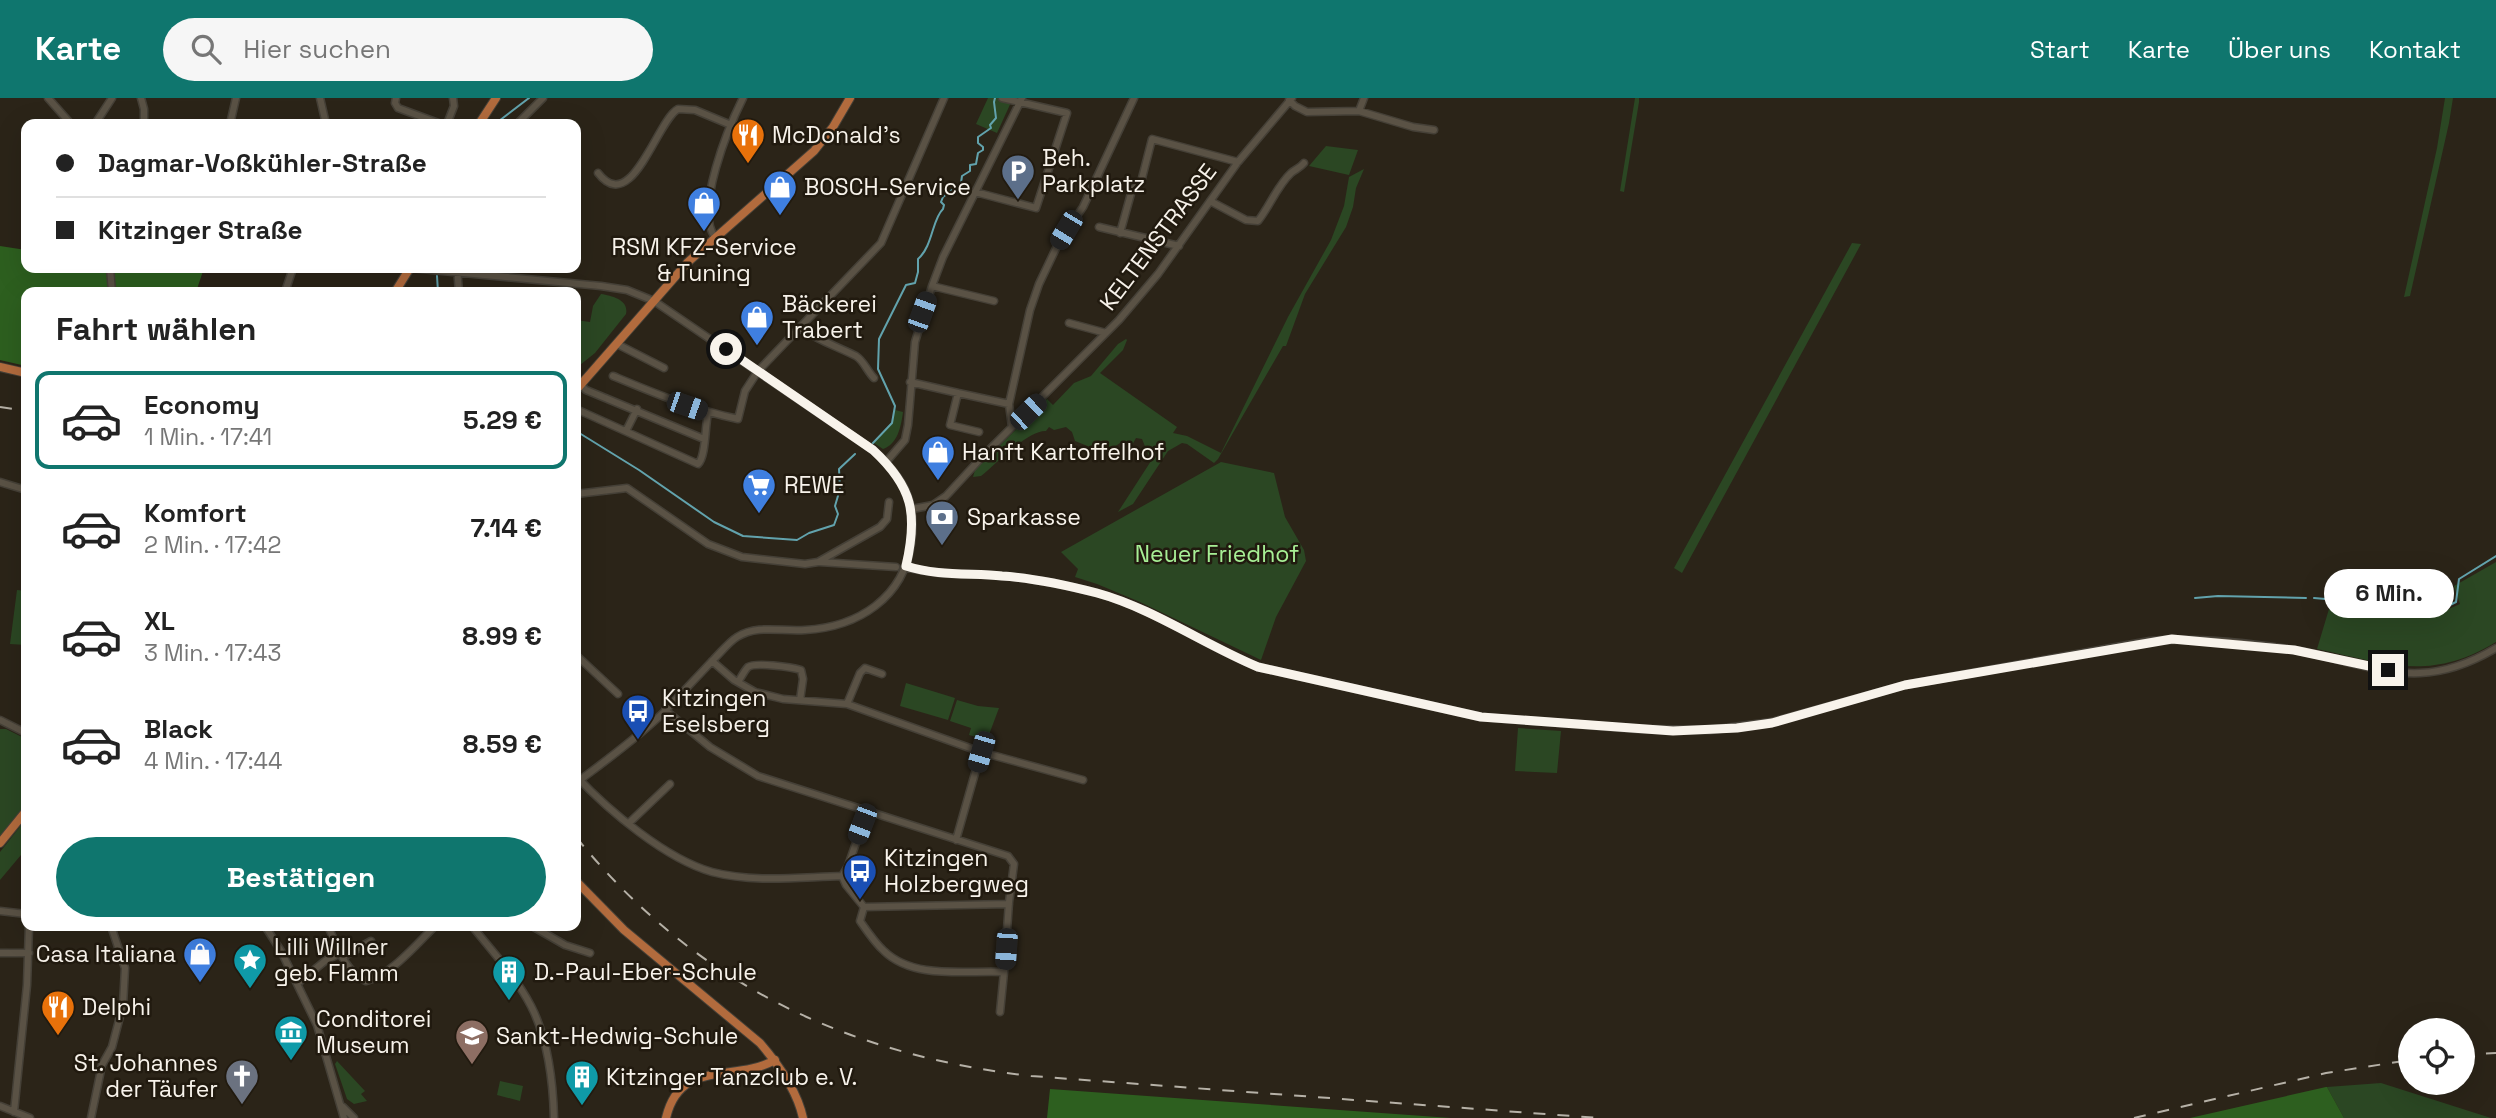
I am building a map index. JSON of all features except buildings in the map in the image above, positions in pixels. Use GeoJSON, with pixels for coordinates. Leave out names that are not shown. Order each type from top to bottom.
{"type":"FeatureCollection","features":[{"type":"Feature","properties":{"kind":"main road"},"geometry":{"type":"LineString","coordinates":[[482,119],[496,98]]}},
{"type":"Feature","properties":{"kind":"main road"},"geometry":{"type":"LineString","coordinates":[[581,384],[688,262],[814,152],[833,127],[847,100]]}},
{"type":"Feature","properties":{"kind":"main road"},"geometry":{"type":"LineString","coordinates":[[0,367],[21,372]]}},
{"type":"Feature","properties":{"kind":"main road"},"geometry":{"type":"LineString","coordinates":[[0,843],[21,817]]}},
{"type":"Feature","properties":{"kind":"main road"},"geometry":{"type":"LineString","coordinates":[[581,886],[624,930],[751,1034],[775,1060],[792,1088],[803,1118]]}},
{"type":"Feature","properties":{"kind":"main road"},"geometry":{"type":"LineString","coordinates":[[658,1118],[666,1118],[670,1101],[678,1090],[690,1081],[760,1066],[775,1060]]}},
{"type":"Feature","properties":{"kind":"street"},"geometry":{"type":"LineString","coordinates":[[48,98],[67,119]]}},
{"type":"Feature","properties":{"kind":"street"},"geometry":{"type":"LineString","coordinates":[[98,119],[112,98]]}},
{"type":"Feature","properties":{"kind":"street"},"geometry":{"type":"LineString","coordinates":[[141,98],[144,119]]}},
{"type":"Feature","properties":{"kind":"street"},"geometry":{"type":"LineString","coordinates":[[231,119],[236,98]]}},
{"type":"Feature","properties":{"kind":"street"},"geometry":{"type":"LineString","coordinates":[[320,98],[325,119]]}},
{"type":"Feature","properties":{"kind":"street"},"geometry":{"type":"LineString","coordinates":[[396,98],[398,108],[428,119]]}},
{"type":"Feature","properties":{"kind":"street"},"geometry":{"type":"LineString","coordinates":[[449,119],[454,106],[453,98]]}},
{"type":"Feature","properties":{"kind":"street"},"geometry":{"type":"LineString","coordinates":[[522,119],[543,98]]}},
{"type":"Feature","properties":{"kind":"street"},"geometry":{"type":"LineString","coordinates":[[715,237],[708,222],[709,206],[717,167],[743,98]]}},
{"type":"Feature","properties":{"kind":"street"},"geometry":{"type":"LineString","coordinates":[[613,376],[666,399],[708,413],[738,419],[744,391],[758,371],[881,243],[944,98]]}},
{"type":"Feature","properties":{"kind":"street"},"geometry":{"type":"LineString","coordinates":[[975,192],[1036,208],[1066,113],[1021,100],[1002,98]]}},
{"type":"Feature","properties":{"kind":"street"},"geometry":{"type":"LineString","coordinates":[[1012,427],[1009,404],[1030,310],[1042,277],[1059,242],[1083,207],[1134,98]]}},
{"type":"Feature","properties":{"kind":"street"},"geometry":{"type":"LineString","coordinates":[[1359,111],[1364,98]]}},
{"type":"Feature","properties":{"kind":"street"},"geometry":{"type":"LineString","coordinates":[[886,462],[905,440],[915,342],[932,286],[943,257],[1021,100]]}},
{"type":"Feature","properties":{"kind":"street"},"geometry":{"type":"LineString","coordinates":[[1288,100],[1307,111],[1359,111],[1413,127],[1434,130]]}},
{"type":"Feature","properties":{"kind":"street","name":"KELTENSTRASSE"},"geometry":{"type":"LineString","coordinates":[[912,509],[933,505],[946,496],[1140,297],[1238,162],[1288,100]]}},
{"type":"Feature","properties":{"kind":"street"},"geometry":{"type":"LineString","coordinates":[[598,173],[612,183],[623,184],[628,181],[646,158],[668,118],[678,109],[695,110],[731,125]]}},
{"type":"Feature","properties":{"kind":"street","name":"KELTENSTRASSE"},"geometry":{"type":"LineString","coordinates":[[1120,233],[1132,190],[1141,182],[1152,139],[1238,162]]}},
{"type":"Feature","properties":{"kind":"street"},"geometry":{"type":"LineString","coordinates":[[1210,201],[1246,220],[1258,221],[1292,172],[1300,169],[1304,163]]}},
{"type":"Feature","properties":{"kind":"street"},"geometry":{"type":"LineString","coordinates":[[1099,227],[1179,246]]}},
{"type":"Feature","properties":{"kind":"street"},"geometry":{"type":"LineString","coordinates":[[483,273],[627,290],[654,301],[862,442],[886,462],[906,489],[912,509],[913,528],[906,566],[883,601],[853,619],[818,629],[757,629],[734,638],[665,710],[630,741],[581,776]]}},
{"type":"Feature","properties":{"kind":"street"},"geometry":{"type":"LineString","coordinates":[[932,286],[994,301]]}},
{"type":"Feature","properties":{"kind":"street","name":"KELTENSTRASSE"},"geometry":{"type":"LineString","coordinates":[[1069,323],[1106,333]]}},
{"type":"Feature","properties":{"kind":"street"},"geometry":{"type":"LineString","coordinates":[[799,327],[812,337],[859,358],[874,378]]}},
{"type":"Feature","properties":{"kind":"street"},"geometry":{"type":"LineString","coordinates":[[617,344],[664,368]]}},
{"type":"Feature","properties":{"kind":"street"},"geometry":{"type":"LineString","coordinates":[[910,382],[1009,404]]}},
{"type":"Feature","properties":{"kind":"street"},"geometry":{"type":"LineString","coordinates":[[581,388],[637,409],[704,439]]}},
{"type":"Feature","properties":{"kind":"street"},"geometry":{"type":"LineString","coordinates":[[958,393],[950,425],[979,432]]}},
{"type":"Feature","properties":{"kind":"street"},"geometry":{"type":"LineString","coordinates":[[626,431],[637,409]]}},
{"type":"Feature","properties":{"kind":"street"},"geometry":{"type":"LineString","coordinates":[[581,411],[698,464],[704,456],[708,413]]}},
{"type":"Feature","properties":{"kind":"street"},"geometry":{"type":"LineString","coordinates":[[0,482],[21,488]]}},
{"type":"Feature","properties":{"kind":"street"},"geometry":{"type":"LineString","coordinates":[[581,493],[627,488],[691,533],[725,552],[742,557],[806,564],[818,562],[896,567]]}},
{"type":"Feature","properties":{"kind":"street"},"geometry":{"type":"LineString","coordinates":[[818,562],[880,527],[887,519],[889,502]]}},
{"type":"Feature","properties":{"kind":"street"},"geometry":{"type":"LineString","coordinates":[[906,566],[936,573],[1004,576],[1053,583],[1100,594],[1147,613],[1258,667],[1458,713],[1504,720],[1673,731],[1737,728],[1772,723],[1905,685],[2150,641],[2205,640],[2294,650],[2388,670],[2419,673],[2448,669],[2496,648]]}},
{"type":"Feature","properties":{"kind":"street"},"geometry":{"type":"LineString","coordinates":[[581,659],[618,694]]}},
{"type":"Feature","properties":{"kind":"street"},"geometry":{"type":"LineString","coordinates":[[712,661],[755,692],[800,700],[847,704],[981,752],[1083,780]]}},
{"type":"Feature","properties":{"kind":"street"},"geometry":{"type":"LineString","coordinates":[[738,682],[752,665],[792,667],[801,670],[803,679],[800,700]]}},
{"type":"Feature","properties":{"kind":"street"},"geometry":{"type":"LineString","coordinates":[[847,704],[860,673],[865,668],[882,674]]}},
{"type":"Feature","properties":{"kind":"street"},"geometry":{"type":"LineString","coordinates":[[665,710],[710,747],[758,776],[1008,856],[1014,864],[1000,1012]]}},
{"type":"Feature","properties":{"kind":"street"},"geometry":{"type":"LineString","coordinates":[[0,721],[21,731]]}},
{"type":"Feature","properties":{"kind":"street"},"geometry":{"type":"LineString","coordinates":[[956,840],[981,752]]}},
{"type":"Feature","properties":{"kind":"street"},"geometry":{"type":"LineString","coordinates":[[581,781],[666,850],[711,872],[754,877],[842,876]]}},
{"type":"Feature","properties":{"kind":"street"},"geometry":{"type":"LineString","coordinates":[[629,822],[670,784]]}},
{"type":"Feature","properties":{"kind":"street"},"geometry":{"type":"LineString","coordinates":[[842,876],[867,811]]}},
{"type":"Feature","properties":{"kind":"street"},"geometry":{"type":"LineString","coordinates":[[842,876],[864,907]]}},
{"type":"Feature","properties":{"kind":"street"},"geometry":{"type":"LineString","coordinates":[[864,907],[1009,904]]}},
{"type":"Feature","properties":{"kind":"street"},"geometry":{"type":"LineString","coordinates":[[864,907],[860,921],[884,952],[903,964],[921,969],[1004,972]]}},
{"type":"Feature","properties":{"kind":"street"},"geometry":{"type":"LineString","coordinates":[[0,911],[21,914]]}},
{"type":"Feature","properties":{"kind":"street"},"geometry":{"type":"LineString","coordinates":[[13,1112],[27,985],[29,931]]}},
{"type":"Feature","properties":{"kind":"street"},"geometry":{"type":"LineString","coordinates":[[91,1118],[102,1065],[113,1047],[123,1005],[125,973],[112,931]]}},
{"type":"Feature","properties":{"kind":"street"},"geometry":{"type":"LineString","coordinates":[[268,931],[298,983],[317,1025],[344,1118]]}},
{"type":"Feature","properties":{"kind":"street"},"geometry":{"type":"LineString","coordinates":[[330,931],[355,975],[369,981],[396,963],[430,931]]}},
{"type":"Feature","properties":{"kind":"street"},"geometry":{"type":"LineString","coordinates":[[476,931],[523,993],[537,1021],[551,1077],[554,1118]]}},
{"type":"Feature","properties":{"kind":"street"},"geometry":{"type":"LineString","coordinates":[[540,931],[557,941],[590,953]]}},
{"type":"Feature","properties":{"kind":"street"},"geometry":{"type":"LineString","coordinates":[[298,983],[325,961],[371,942]]}},
{"type":"Feature","properties":{"kind":"street"},"geometry":{"type":"LineString","coordinates":[[0,953],[29,953]]}},
{"type":"Feature","properties":{"kind":"street"},"geometry":{"type":"LineString","coordinates":[[342,1105],[354,1118]]}},
{"type":"Feature","properties":{"kind":"street"},"geometry":{"type":"LineString","coordinates":[[0,1106],[30,1118]]}},
{"type":"Feature","properties":{"kind":"green space"},"geometry":{"type":"Polygon","coordinates":[[[988,98],[1013,98],[997,133],[976,124],[988,98]]]}},
{"type":"Feature","properties":{"kind":"green space"},"geometry":{"type":"Polygon","coordinates":[[[1635,98],[1639,98],[1639,102],[1624,192],[1620,191],[1635,98]]]}},
{"type":"Feature","properties":{"kind":"green space"},"geometry":{"type":"Polygon","coordinates":[[[2445,98],[2453,98],[2449,123],[2410,296],[2404,297],[2437,148],[2445,98]]]}},
{"type":"Feature","properties":{"kind":"green space"},"geometry":{"type":"Polygon","coordinates":[[[1326,146],[1358,150],[1349,175],[1309,166],[1326,146]]]}},
{"type":"Feature","properties":{"kind":"green space"},"geometry":{"type":"Polygon","coordinates":[[[1364,169],[1346,227],[1305,294],[1286,346],[1283,346],[1218,459],[1214,463],[1182,443],[1168,451],[1133,504],[1118,512],[1151,461],[1142,439],[1136,438],[1127,454],[1125,445],[1120,443],[1105,453],[1075,441],[1072,432],[1066,427],[1054,430],[1049,427],[1046,431],[1021,442],[981,476],[973,477],[975,470],[1047,399],[1053,405],[1074,383],[1091,376],[1118,344],[1126,339],[1123,350],[1100,373],[1177,427],[1173,433],[1187,436],[1221,453],[1288,317],[1331,240],[1344,206],[1349,177],[1364,169]]]}},
{"type":"Feature","properties":{"kind":"green space"},"geometry":{"type":"Polygon","coordinates":[[[1852,243],[1861,244],[1682,573],[1674,568],[1852,243]]]}},
{"type":"Feature","properties":{"kind":"green space"},"geometry":{"type":"Polygon","coordinates":[[[0,246],[21,249],[21,273],[202,273],[198,287],[21,287],[21,365],[0,360],[0,246]]]}},
{"type":"Feature","properties":{"kind":"green space"},"geometry":{"type":"Polygon","coordinates":[[[601,294],[623,302],[626,314],[595,353],[581,364],[581,321],[590,322],[593,306],[601,294]]]}},
{"type":"Feature","properties":{"kind":"green space"},"geometry":{"type":"Polygon","coordinates":[[[895,410],[903,412],[900,429],[892,443],[883,449],[874,443],[892,424],[895,410]]]}},
{"type":"Feature","properties":{"kind":"green space","name":"Neuer Friedhof"},"geometry":{"type":"Polygon","coordinates":[[[1221,462],[1274,473],[1285,517],[1304,550],[1306,561],[1276,617],[1261,660],[1140,602],[1075,577],[1078,569],[1061,552],[1221,462]]]}},
{"type":"Feature","properties":{"kind":"green space"},"geometry":{"type":"Polygon","coordinates":[[[2496,562],[2496,642],[2472,654],[2429,666],[2408,666],[2317,649],[2332,599],[2442,612],[2460,604],[2454,586],[2496,562]]]}},
{"type":"Feature","properties":{"kind":"green space"},"geometry":{"type":"Polygon","coordinates":[[[17,590],[21,590],[21,645],[10,644],[17,590]]]}},
{"type":"Feature","properties":{"kind":"green space"},"geometry":{"type":"Polygon","coordinates":[[[906,683],[955,698],[948,720],[900,706],[906,683]]]}},
{"type":"Feature","properties":{"kind":"green space"},"geometry":{"type":"Polygon","coordinates":[[[957,700],[999,708],[987,740],[969,735],[971,728],[950,721],[957,700]]]}},
{"type":"Feature","properties":{"kind":"green space"},"geometry":{"type":"Polygon","coordinates":[[[1518,728],[1561,731],[1557,773],[1515,771],[1518,728]]]}},
{"type":"Feature","properties":{"kind":"green space"},"geometry":{"type":"Polygon","coordinates":[[[0,729],[6,729],[21,736],[21,810],[0,837],[0,729]]]}},
{"type":"Feature","properties":{"kind":"green space"},"geometry":{"type":"Polygon","coordinates":[[[21,825],[21,855],[0,880],[0,852],[21,825]]]}},
{"type":"Feature","properties":{"kind":"green space"},"geometry":{"type":"Polygon","coordinates":[[[337,1061],[365,1091],[361,1094],[367,1101],[354,1104],[347,1099],[335,1064],[337,1061]]]}},
{"type":"Feature","properties":{"kind":"green space"},"geometry":{"type":"Polygon","coordinates":[[[500,1081],[523,1086],[520,1101],[497,1095],[500,1081]]]}},
{"type":"Feature","properties":{"kind":"green space"},"geometry":{"type":"Polygon","coordinates":[[[2381,1083],[2398,1088],[2398,1095],[2419,1095],[2491,1118],[2344,1118],[2327,1087],[2381,1083]]]}},
{"type":"Feature","properties":{"kind":"green space"},"geometry":{"type":"Polygon","coordinates":[[[2326,1087],[2344,1118],[2190,1118],[2326,1087]]]}},
{"type":"Feature","properties":{"kind":"green space"},"geometry":{"type":"Polygon","coordinates":[[[1050,1089],[1451,1118],[1047,1118],[1050,1089]]]}},
{"type":"Feature","properties":{"kind":"waterway"},"geometry":{"type":"LineString","coordinates":[[502,119],[529,98]]}},
{"type":"Feature","properties":{"kind":"waterway"},"geometry":{"type":"LineString","coordinates":[[873,443],[892,423],[895,406],[878,369],[879,339],[906,285],[915,283],[918,259],[927,247],[939,213],[943,209],[943,197],[961,183],[962,176],[970,171],[970,165],[976,164],[978,153],[983,150],[978,143],[978,137],[991,128],[990,125],[996,118],[995,98]]}},
{"type":"Feature","properties":{"kind":"waterway"},"geometry":{"type":"LineString","coordinates":[[437,276],[438,287]]}},
{"type":"Feature","properties":{"kind":"waterway"},"geometry":{"type":"LineString","coordinates":[[581,434],[714,522],[743,536],[797,540],[834,525],[838,514],[835,506],[840,489],[839,469],[855,454]]}},
{"type":"Feature","properties":{"kind":"waterway"},"geometry":{"type":"LineString","coordinates":[[2314,598],[2442,609],[2456,602],[2459,579],[2496,556]]}},
{"type":"Feature","properties":{"kind":"waterway"},"geometry":{"type":"LineString","coordinates":[[2195,598],[2306,598]]}},
{"type":"Feature","properties":{"kind":"railway"},"geometry":{"type":"LineString","coordinates":[[0,407],[21,410]]}},
{"type":"Feature","properties":{"kind":"railway"},"geometry":{"type":"LineString","coordinates":[[581,843],[622,888],[671,933],[723,971],[778,1003],[837,1030],[898,1050],[963,1066],[1031,1076],[1599,1118]]}},
{"type":"Feature","properties":{"kind":"railway"},"geometry":{"type":"LineString","coordinates":[[2475,1054],[2496,1053]]}},
{"type":"Feature","properties":{"kind":"railway"},"geometry":{"type":"LineString","coordinates":[[2134,1118],[2326,1073],[2398,1062]]}},
{"type":"Feature","properties":{"kind":"place","name":"McDonald's"},"geometry":{"type":"Point","coordinates":[748,165]}},
{"type":"Feature","properties":{"kind":"place","name":"Beh. Parkplatz"},"geometry":{"type":"Point","coordinates":[1018,201]}},
{"type":"Feature","properties":{"kind":"place","name":"BOSCH-Service"},"geometry":{"type":"Point","coordinates":[780,217]}},
{"type":"Feature","properties":{"kind":"place","name":"RSM KFZ-Service & Tuning"},"geometry":{"type":"Point","coordinates":[704,233]}},
{"type":"Feature","properties":{"kind":"place","name":"Bäckerei Trabert"},"geometry":{"type":"Point","coordinates":[757,347]}},
{"type":"Feature","properties":{"kind":"place","name":"Hanft Kartoffelhof"},"geometry":{"type":"Point","coordinates":[938,482]}},
{"type":"Feature","properties":{"kind":"place","name":"REWE"},"geometry":{"type":"Point","coordinates":[759,515]}},
{"type":"Feature","properties":{"kind":"place","name":"Sparkasse"},"geometry":{"type":"Point","coordinates":[942,547]}},
{"type":"Feature","properties":{"kind":"place","name":"Kitzingen Eselsberg"},"geometry":{"type":"Point","coordinates":[638,741]}},
{"type":"Feature","properties":{"kind":"place","name":"Kitzingen Holzbergweg"},"geometry":{"type":"Point","coordinates":[860,901]}},
{"type":"Feature","properties":{"kind":"place","name":"Casa Italiana"},"geometry":{"type":"Point","coordinates":[200,984]}},
{"type":"Feature","properties":{"kind":"place","name":"Lilli Willner geb. Flamm"},"geometry":{"type":"Point","coordinates":[250,990]}},
{"type":"Feature","properties":{"kind":"place","name":"D.-Paul-Eber-Schule"},"geometry":{"type":"Point","coordinates":[509,1002]}},
{"type":"Feature","properties":{"kind":"place","name":"Delphi"},"geometry":{"type":"Point","coordinates":[58,1037]}},
{"type":"Feature","properties":{"kind":"place","name":"Conditorei Museum"},"geometry":{"type":"Point","coordinates":[291,1062]}},
{"type":"Feature","properties":{"kind":"place","name":"Sankt-Hedwig-Schule"},"geometry":{"type":"Point","coordinates":[472,1066]}},
{"type":"Feature","properties":{"kind":"place","name":"St. Johannes der Täufer"},"geometry":{"type":"Point","coordinates":[242,1106]}},
{"type":"Feature","properties":{"kind":"place","name":"Kitzinger Tanzclub e. V."},"geometry":{"type":"Point","coordinates":[582,1107]}},
{"type":"Feature","properties":{"kind":"route"},"geometry":{"type":"LineString","coordinates":[[726,349],[873,450],[891,467],[906,489],[912,509],[913,528],[906,566],[936,573],[1004,576],[1053,583],[1100,594],[1147,613],[1258,667],[1458,713],[1504,720],[1673,731],[1737,728],[1772,723],[1905,685],[2172,639],[2294,650],[2388,670]]}}]}
